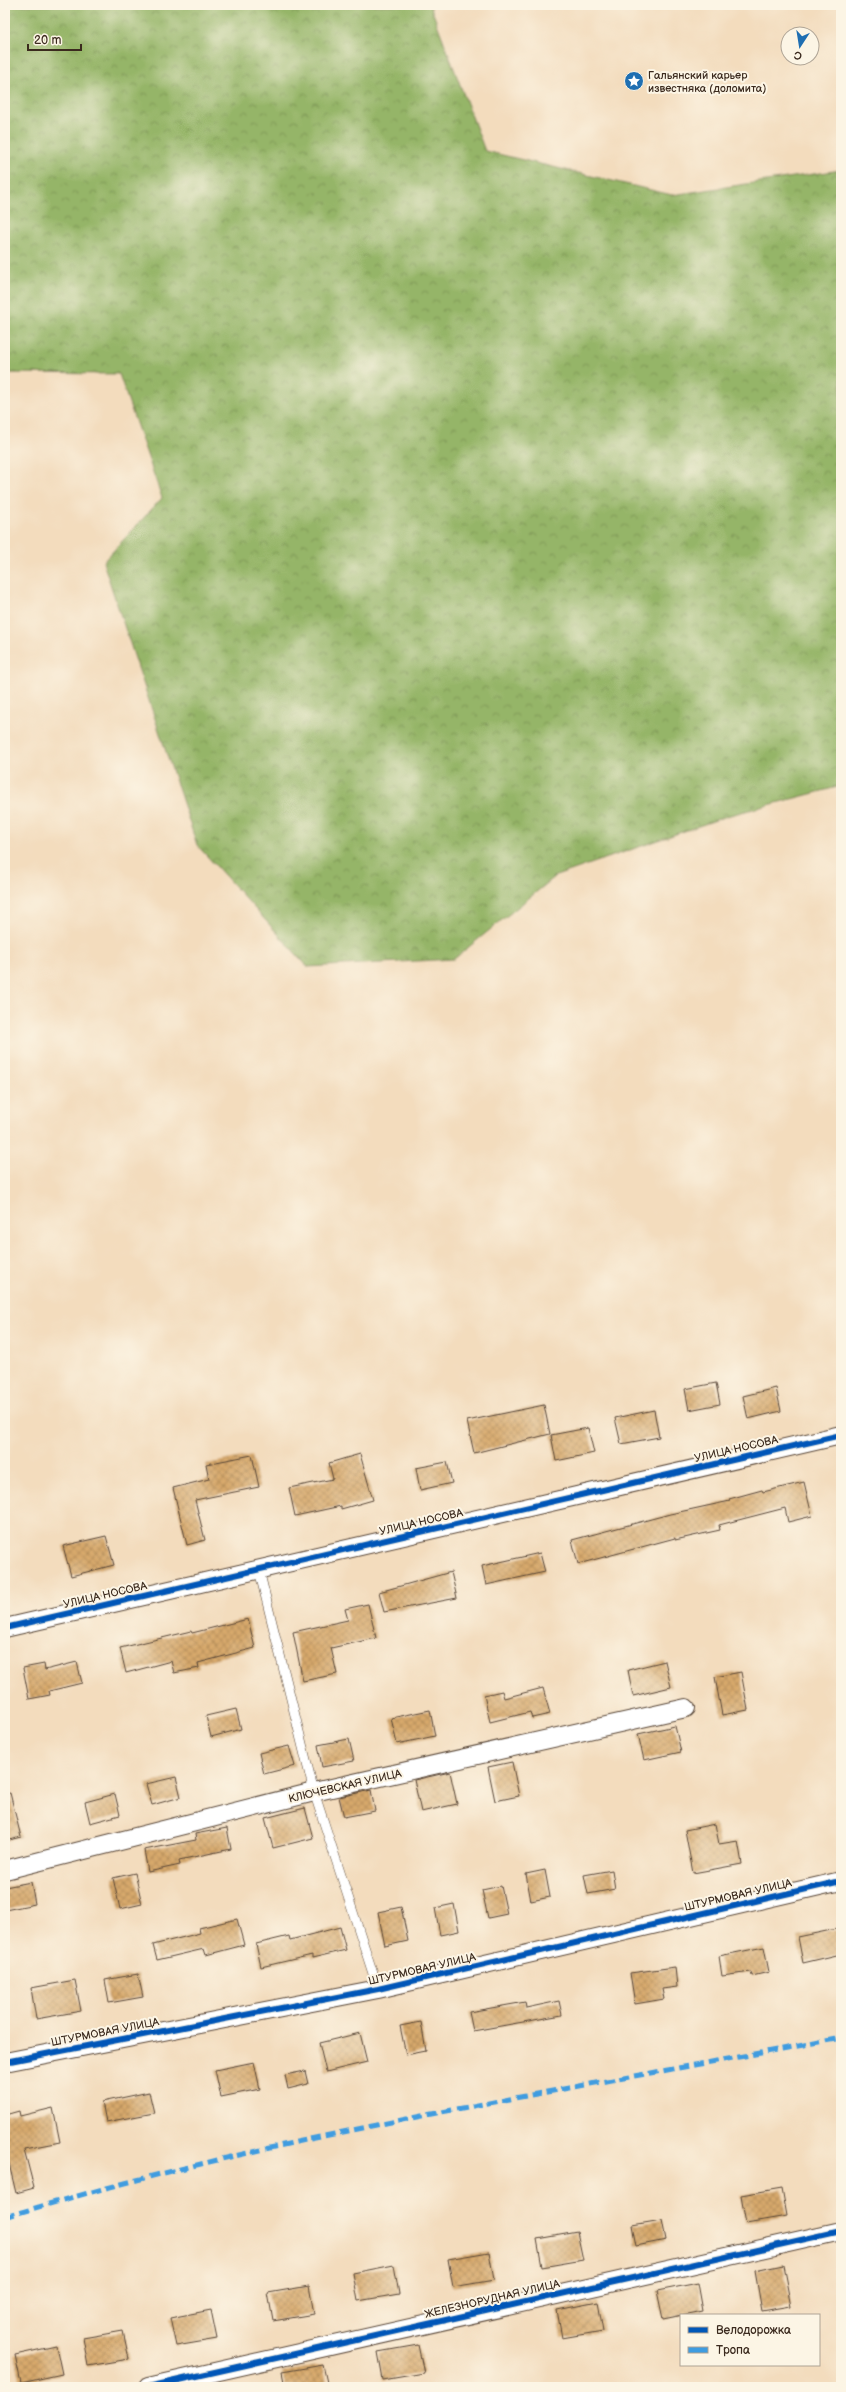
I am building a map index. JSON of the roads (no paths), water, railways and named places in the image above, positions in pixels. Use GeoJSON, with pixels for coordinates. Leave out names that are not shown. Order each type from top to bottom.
{"type":"FeatureCollection","features":[{"type":"Feature","properties":{"kind":"street","name":"УЛИЦА НОСОВА"},"geometry":{"type":"LineString","coordinates":[[5,1628],[841,1435]]}},
{"type":"Feature","properties":{"kind":"street","name":"КЛЮЧЕВСКАЯ УЛИЦА"},"geometry":{"type":"LineString","coordinates":[[5,1870],[314,1792],[686,1708]]}},
{"type":"Feature","properties":{"kind":"street","name":"ШТУРМОВАЯ УЛИЦА"},"geometry":{"type":"LineString","coordinates":[[5,2062],[378,1989],[841,1882]]}},
{"type":"Feature","properties":{"kind":"street","name":"ЖЕЛЕЗНОРУДНАЯ УЛИЦА"},"geometry":{"type":"LineString","coordinates":[[148,2387],[841,2231]]}},
{"type":"Feature","properties":{"kind":"lane"},"geometry":{"type":"LineString","coordinates":[[259,1570],[314,1792],[378,1989]]}},
{"type":"Feature","properties":{"kind":"place","name":"Гальянский карьер известняка (доломита)"},"geometry":{"type":"Point","coordinates":[634,81]}}]}
